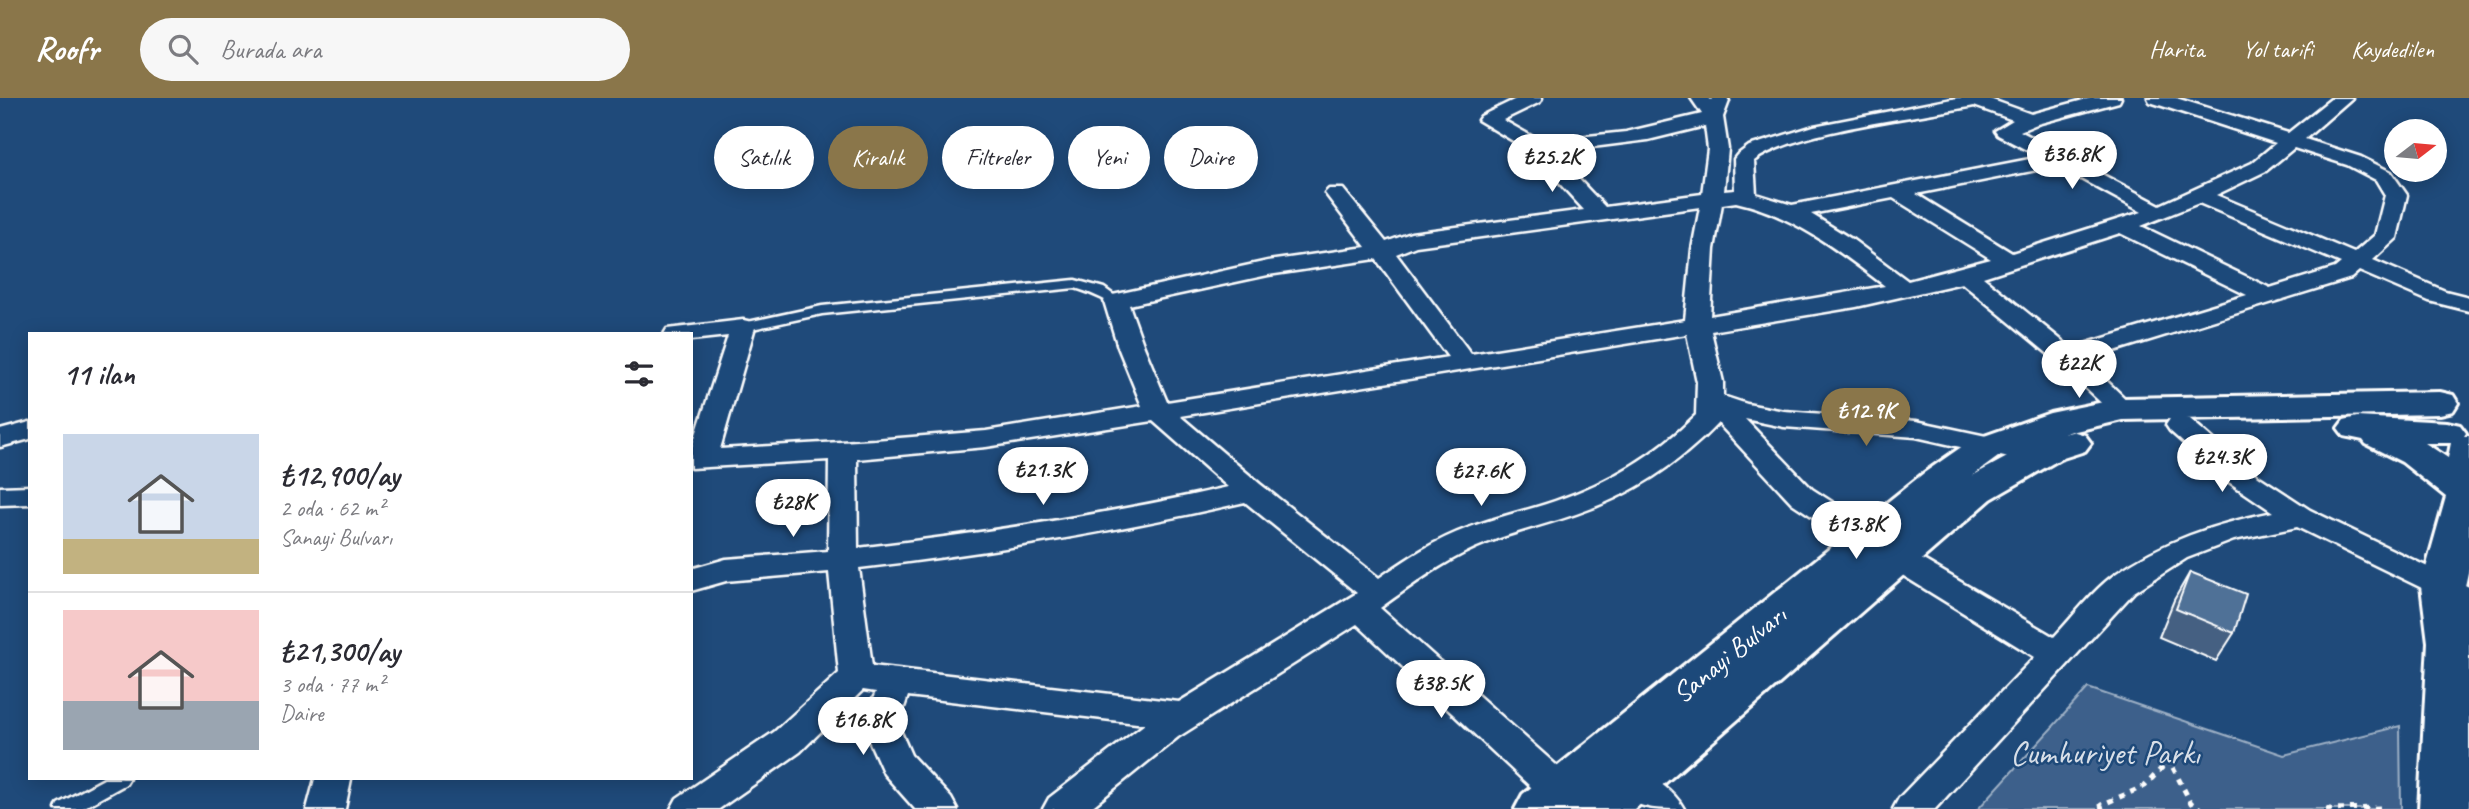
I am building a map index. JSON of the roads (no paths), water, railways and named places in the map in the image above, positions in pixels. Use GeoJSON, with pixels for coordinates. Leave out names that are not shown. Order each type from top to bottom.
{"type":"FeatureCollection","features":[{"type":"Feature","properties":{"kind":"main road","name":"Sanayi Bulvarı"},"geometry":{"type":"LineString","coordinates":[[1616,796],[1883,548],[1938,482],[1984,449],[2063,421],[2123,409],[2459,425]]}},
{"type":"Feature","properties":{"kind":"main road","name":"Sanayi Bulvarı"},"geometry":{"type":"LineString","coordinates":[[1551,801],[1883,548],[2038,456],[2096,435],[2148,426],[2358,428],[2459,425]]}},
{"type":"Feature","properties":{"kind":"main road"},"geometry":{"type":"LineString","coordinates":[[2445,809],[2451,642],[2467,494],[2459,425]]}},
{"type":"Feature","properties":{"kind":"main road"},"geometry":{"type":"LineString","coordinates":[[2358,428],[2407,446],[2437,466],[2467,494]]}},
{"type":"Feature","properties":{"kind":"street"},"geometry":{"type":"LineString","coordinates":[[1533,98],[1488,120],[1537,147],[1598,213]]}},
{"type":"Feature","properties":{"kind":"street"},"geometry":{"type":"LineString","coordinates":[[2112,98],[2030,120],[2006,131],[2160,213]]}},
{"type":"Feature","properties":{"kind":"street"},"geometry":{"type":"LineString","coordinates":[[2067,357],[2343,273],[2386,238],[2396,195],[2384,176],[2354,161],[2157,98]]}},
{"type":"Feature","properties":{"kind":"street"},"geometry":{"type":"LineString","coordinates":[[693,332],[743,327],[697,458],[843,451],[986,439],[1856,300],[1966,275],[2160,213],[2259,167],[2343,98]]}},
{"type":"Feature","properties":{"kind":"street"},"geometry":{"type":"LineString","coordinates":[[1746,198],[1744,159],[1755,148],[1831,128],[1973,99],[2030,120]]}},
{"type":"Feature","properties":{"kind":"street"},"geometry":{"type":"LineString","coordinates":[[1537,147],[1595,142],[1688,126],[1711,104]]}},
{"type":"Feature","properties":{"kind":"street"},"geometry":{"type":"LineString","coordinates":[[1062,809],[1166,727],[1369,601],[1431,557],[1478,535],[1567,506],[1623,484],[1681,446],[1709,417],[1710,382],[1697,325],[1703,248],[1713,198],[1718,149],[1711,104]]}},
{"type":"Feature","properties":{"kind":"street"},"geometry":{"type":"LineString","coordinates":[[1790,212],[2058,160]]}},
{"type":"Feature","properties":{"kind":"street"},"geometry":{"type":"LineString","coordinates":[[1896,191],[2011,262]]}},
{"type":"Feature","properties":{"kind":"street"},"geometry":{"type":"LineString","coordinates":[[1336,193],[1383,251],[1464,362]]}},
{"type":"Feature","properties":{"kind":"street"},"geometry":{"type":"LineString","coordinates":[[2199,195],[2437,296],[2469,304]]}},
{"type":"Feature","properties":{"kind":"street"},"geometry":{"type":"LineString","coordinates":[[1551,801],[1369,601],[1250,491],[1158,411],[1131,347],[1116,301],[1268,268],[1383,251],[1411,240],[1713,198],[1762,200],[1810,221],[1904,289]]}},
{"type":"Feature","properties":{"kind":"street"},"geometry":{"type":"LineString","coordinates":[[2122,225],[2268,296]]}},
{"type":"Feature","properties":{"kind":"street"},"geometry":{"type":"LineString","coordinates":[[1966,275],[2067,357],[2123,409]]}},
{"type":"Feature","properties":{"kind":"street"},"geometry":{"type":"LineString","coordinates":[[1710,399],[1741,413],[1766,418],[1904,427],[2038,456]]}},
{"type":"Feature","properties":{"kind":"street"},"geometry":{"type":"LineString","coordinates":[[1710,399],[1802,496],[2058,655]]}},
{"type":"Feature","properties":{"kind":"street"},"geometry":{"type":"LineString","coordinates":[[2180,425],[2236,474],[2300,517],[2456,593]]}},
{"type":"Feature","properties":{"kind":"street"},"geometry":{"type":"LineString","coordinates":[[0,439],[28,431]]}},
{"type":"Feature","properties":{"kind":"street"},"geometry":{"type":"LineString","coordinates":[[843,451],[843,560],[856,677]]}},
{"type":"Feature","properties":{"kind":"street"},"geometry":{"type":"LineString","coordinates":[[693,579],[726,570],[971,545],[1142,516],[1250,491]]}},
{"type":"Feature","properties":{"kind":"street"},"geometry":{"type":"LineString","coordinates":[[0,496],[28,495]]}},
{"type":"Feature","properties":{"kind":"street"},"geometry":{"type":"LineString","coordinates":[[1912,809],[2123,584],[2176,551],[2228,531],[2300,517]]}},
{"type":"Feature","properties":{"kind":"street"},"geometry":{"type":"LineString","coordinates":[[856,677],[1184,716]]}},
{"type":"Feature","properties":{"kind":"street"},"geometry":{"type":"LineString","coordinates":[[690,809],[787,742],[856,677]]}},
{"type":"Feature","properties":{"kind":"street"},"geometry":{"type":"LineString","coordinates":[[896,683],[880,725],[897,764],[938,809]]}},
{"type":"Feature","properties":{"kind":"street"},"geometry":{"type":"LineString","coordinates":[[326,809],[333,780]]}},
{"type":"Feature","properties":{"kind":"street"},"geometry":{"type":"LineString","coordinates":[[1616,796],[1665,809]]}},
{"type":"Feature","properties":{"kind":"lane"},"geometry":{"type":"LineString","coordinates":[[743,327],[822,310],[1075,284],[1100,290],[1116,301]]}},
{"type":"Feature","properties":{"kind":"lane"},"geometry":{"type":"LineString","coordinates":[[65,809],[118,780]]}},
{"type":"Feature","properties":{"kind":"park label","name":"Cumhuriyet Parkı"},"geometry":{"type":"Point","coordinates":[2105,753]}}]}
